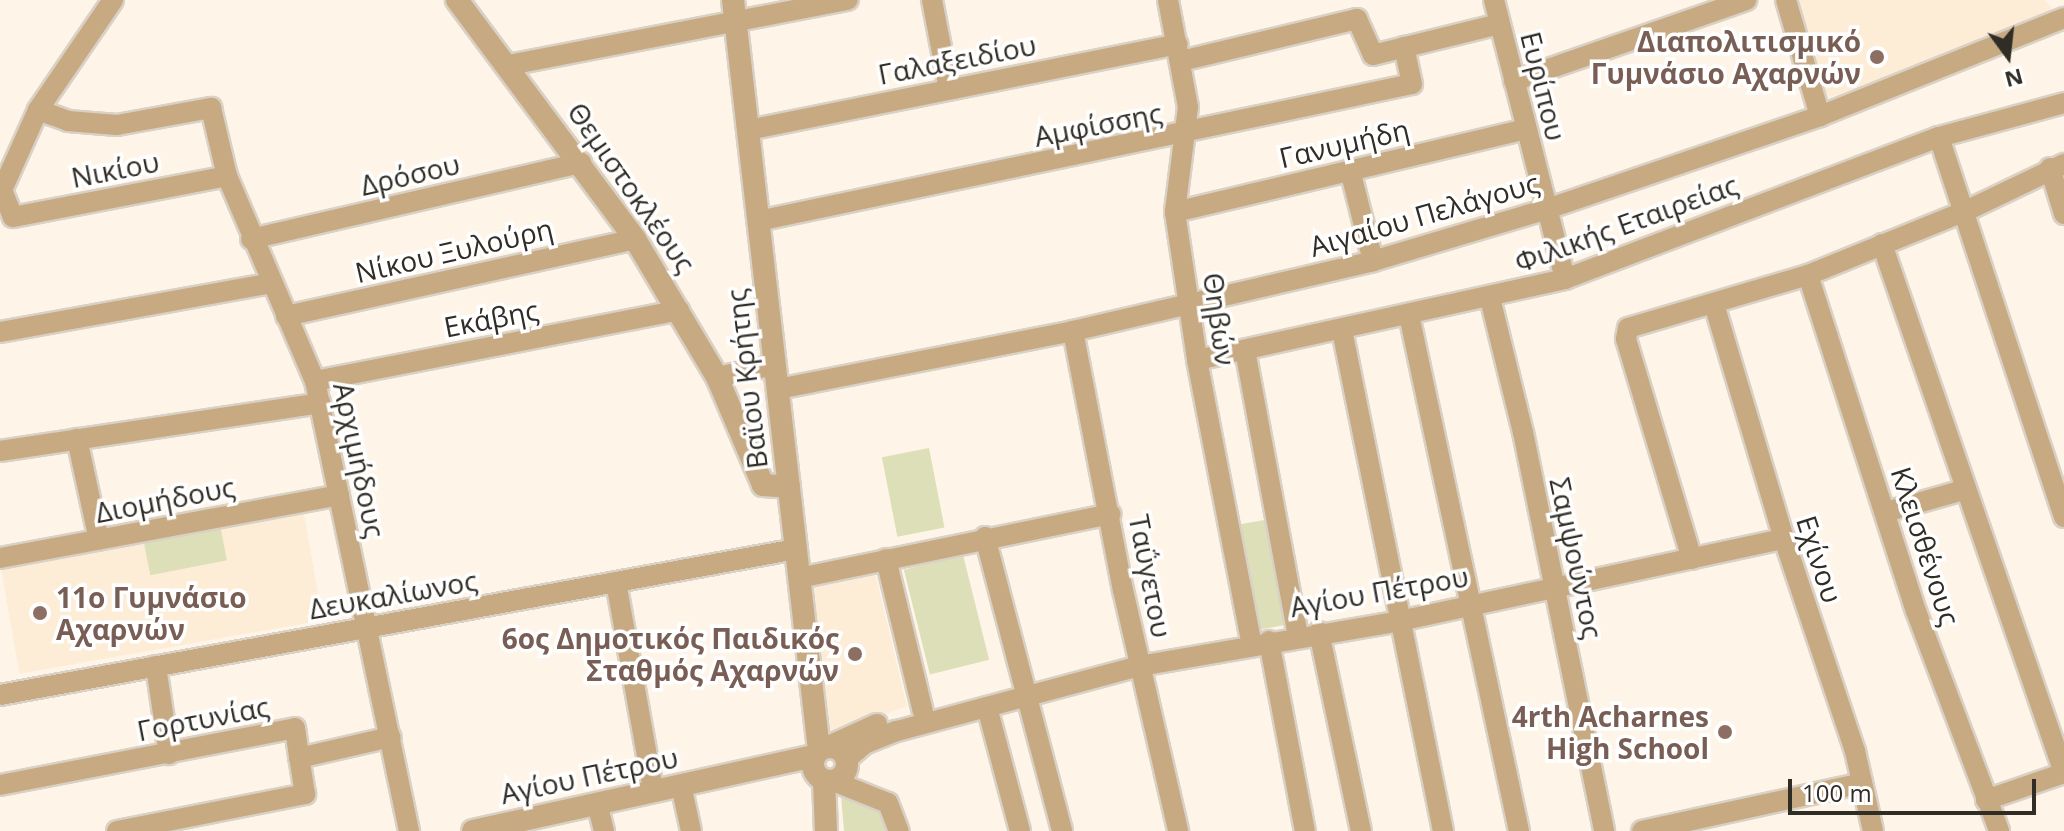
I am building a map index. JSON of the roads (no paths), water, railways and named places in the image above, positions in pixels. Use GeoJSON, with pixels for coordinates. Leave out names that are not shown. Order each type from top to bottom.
{"type":"FeatureCollection","features":[{"type":"Feature","properties":{"kind":"street"},"geometry":{"type":"LineString","coordinates":[[38,110],[113,0]]}},
{"type":"Feature","properties":{"kind":"street","name":"Θεμιστοκλέους"},"geometry":{"type":"LineString","coordinates":[[457,0],[509,65],[635,239],[717,377],[763,485],[789,487]]}},
{"type":"Feature","properties":{"kind":"street"},"geometry":{"type":"LineString","coordinates":[[509,65],[734,11],[848,0]]}},
{"type":"Feature","properties":{"kind":"street"},"geometry":{"type":"LineString","coordinates":[[932,0],[949,89]]}},
{"type":"Feature","properties":{"kind":"street","name":"Θηβών"},"geometry":{"type":"LineString","coordinates":[[1168,0],[1188,107],[1175,212],[1197,360],[1305,831]]}},
{"type":"Feature","properties":{"kind":"street","name":"Ευρίπου"},"geometry":{"type":"LineString","coordinates":[[1494,0],[1565,279]]}},
{"type":"Feature","properties":{"kind":"street"},"geometry":{"type":"LineString","coordinates":[[1514,81],[1746,0]]}},
{"type":"Feature","properties":{"kind":"street"},"geometry":{"type":"LineString","coordinates":[[1786,0],[1820,116]]}},
{"type":"Feature","properties":{"kind":"street","name":"Βαϊου Κρήτης"},"geometry":{"type":"LineString","coordinates":[[734,11],[822,765],[826,831]]}},
{"type":"Feature","properties":{"kind":"street","name":"Αιγαίου Πελάγους"},"geometry":{"type":"LineString","coordinates":[[778,389],[1073,331],[1373,261],[1547,209],[1820,116],[2064,18]]}},
{"type":"Feature","properties":{"kind":"street","name":"Γαλαξειδίου"},"geometry":{"type":"LineString","coordinates":[[748,130],[949,89],[1179,52],[1357,19],[1373,55],[1499,24]]}},
{"type":"Feature","properties":{"kind":"street","name":"Αμφίσσης"},"geometry":{"type":"LineString","coordinates":[[758,221],[1184,135],[1412,84],[1404,47]]}},
{"type":"Feature","properties":{"kind":"street","name":"Φιλικής Εταιρείας"},"geometry":{"type":"LineString","coordinates":[[1197,360],[1490,298],[1565,279],[1939,137],[2064,103]]}},
{"type":"Feature","properties":{"kind":"street","name":"Αρχιμήδους"},"geometry":{"type":"LineString","coordinates":[[38,110],[68,121],[117,125],[211,108],[227,176],[251,239],[315,381],[409,831]]}},
{"type":"Feature","properties":{"kind":"street","name":"Νικίου"},"geometry":{"type":"LineString","coordinates":[[38,110],[2,190],[13,217],[227,176]]}},
{"type":"Feature","properties":{"kind":"street","name":"Γανυμήδη"},"geometry":{"type":"LineString","coordinates":[[1175,212],[1526,129]]}},
{"type":"Feature","properties":{"kind":"street"},"geometry":{"type":"LineString","coordinates":[[1939,137],[1966,211],[2064,517]]}},
{"type":"Feature","properties":{"kind":"street","name":"Δρόσου"},"geometry":{"type":"LineString","coordinates":[[251,239],[581,163]]}},
{"type":"Feature","properties":{"kind":"street"},"geometry":{"type":"LineString","coordinates":[[1692,559],[1626,339],[1628,328],[1808,275],[1966,211],[2057,166],[2064,214]]}},
{"type":"Feature","properties":{"kind":"street"},"geometry":{"type":"LineString","coordinates":[[1350,170],[1373,261]]}},
{"type":"Feature","properties":{"kind":"street","name":"Νίκου Ξυλούρη"},"geometry":{"type":"LineString","coordinates":[[286,316],[635,239]]}},
{"type":"Feature","properties":{"kind":"street"},"geometry":{"type":"LineString","coordinates":[[1882,244],[1963,490],[2064,773],[1986,800]]}},
{"type":"Feature","properties":{"kind":"street","name":"Κλεισθένους"},"geometry":{"type":"LineString","coordinates":[[1808,275],[1916,611],[1999,831]]}},
{"type":"Feature","properties":{"kind":"street"},"geometry":{"type":"LineString","coordinates":[[0,332],[271,283]]}},
{"type":"Feature","properties":{"kind":"street","name":"Σαμψούντος"},"geometry":{"type":"LineString","coordinates":[[1490,298],[1555,588],[1604,831]]}},
{"type":"Feature","properties":{"kind":"street","name":"Εχίνου"},"geometry":{"type":"LineString","coordinates":[[1714,304],[1784,539],[1862,783],[1873,831]]}},
{"type":"Feature","properties":{"kind":"street","name":"Εκάβης"},"geometry":{"type":"LineString","coordinates":[[315,381],[679,310]]}},
{"type":"Feature","properties":{"kind":"street"},"geometry":{"type":"LineString","coordinates":[[1409,315],[1519,831]]}},
{"type":"Feature","properties":{"kind":"street"},"geometry":{"type":"LineString","coordinates":[[1342,330],[1443,831]]}},
{"type":"Feature","properties":{"kind":"street","name":"Ταΰγετου"},"geometry":{"type":"LineString","coordinates":[[1073,331],[1140,666],[1178,831]]}},
{"type":"Feature","properties":{"kind":"street"},"geometry":{"type":"LineString","coordinates":[[1245,350],[1298,636]]}},
{"type":"Feature","properties":{"kind":"street"},"geometry":{"type":"LineString","coordinates":[[717,377],[775,365]]}},
{"type":"Feature","properties":{"kind":"street"},"geometry":{"type":"LineString","coordinates":[[0,451],[320,403]]}},
{"type":"Feature","properties":{"kind":"street"},"geometry":{"type":"LineString","coordinates":[[77,439],[99,540]]}},
{"type":"Feature","properties":{"kind":"street"},"geometry":{"type":"LineString","coordinates":[[1886,512],[1963,490]]}},
{"type":"Feature","properties":{"kind":"street","name":"Διομήδους"},"geometry":{"type":"LineString","coordinates":[[0,558],[339,495]]}},
{"type":"Feature","properties":{"kind":"street"},"geometry":{"type":"LineString","coordinates":[[799,578],[985,537],[1110,514]]}},
{"type":"Feature","properties":{"kind":"street"},"geometry":{"type":"LineString","coordinates":[[985,537],[1062,831]]}},
{"type":"Feature","properties":{"kind":"street","name":"Αγίου Πέτρου"},"geometry":{"type":"LineString","coordinates":[[847,759],[876,737],[1140,666],[1319,632],[1400,621],[1784,539]]}},
{"type":"Feature","properties":{"kind":"street","name":"Δευκαλίωνος"},"geometry":{"type":"LineString","coordinates":[[0,695],[796,549]]}},
{"type":"Feature","properties":{"kind":"street"},"geometry":{"type":"LineString","coordinates":[[886,559],[923,712]]}},
{"type":"Feature","properties":{"kind":"street"},"geometry":{"type":"LineString","coordinates":[[616,582],[653,789]]}},
{"type":"Feature","properties":{"kind":"street"},"geometry":{"type":"LineString","coordinates":[[1319,632],[1361,831]]}},
{"type":"Feature","properties":{"kind":"street"},"geometry":{"type":"LineString","coordinates":[[156,666],[169,754]]}},
{"type":"Feature","properties":{"kind":"street"},"geometry":{"type":"LineString","coordinates":[[987,707],[1020,831]]}},
{"type":"Feature","properties":{"kind":"street","name":"Αγίου Πέτρου"},"geometry":{"type":"LineString","coordinates":[[473,831],[530,825],[653,789],[718,777],[822,765],[874,725],[923,712],[987,707]]}},
{"type":"Feature","properties":{"kind":"street","name":"Γορτυνίας"},"geometry":{"type":"LineString","coordinates":[[0,785],[295,728],[299,758]]}},
{"type":"Feature","properties":{"kind":"street"},"geometry":{"type":"LineString","coordinates":[[117,831],[196,824],[305,794],[299,758],[391,737]]}},
{"type":"Feature","properties":{"kind":"street"},"geometry":{"type":"LineString","coordinates":[[847,759],[839,749],[822,765],[888,803],[899,831]]}},
{"type":"Feature","properties":{"kind":"street"},"geometry":{"type":"LineString","coordinates":[[1642,831],[1862,783]]}},
{"type":"Feature","properties":{"kind":"street"},"geometry":{"type":"LineString","coordinates":[[681,785],[691,831]]}},
{"type":"Feature","properties":{"kind":"street"},"geometry":{"type":"LineString","coordinates":[[597,803],[604,831]]}},
{"type":"Feature","properties":{"kind":"place","name":"Διαπολιτισμικό Γυμνάσιο Αχαρνών"},"geometry":{"type":"Point","coordinates":[1877,57]}},
{"type":"Feature","properties":{"kind":"place","name":"11ο Γυμνάσιο Αχαρνών"},"geometry":{"type":"Point","coordinates":[40,613]}},
{"type":"Feature","properties":{"kind":"place","name":"6ος Δημοτικός Παιδικός Σταθμός Αχαρνών"},"geometry":{"type":"Point","coordinates":[855,654]}},
{"type":"Feature","properties":{"kind":"place","name":"4rth Acharnes High School"},"geometry":{"type":"Point","coordinates":[1725,732]}}]}
